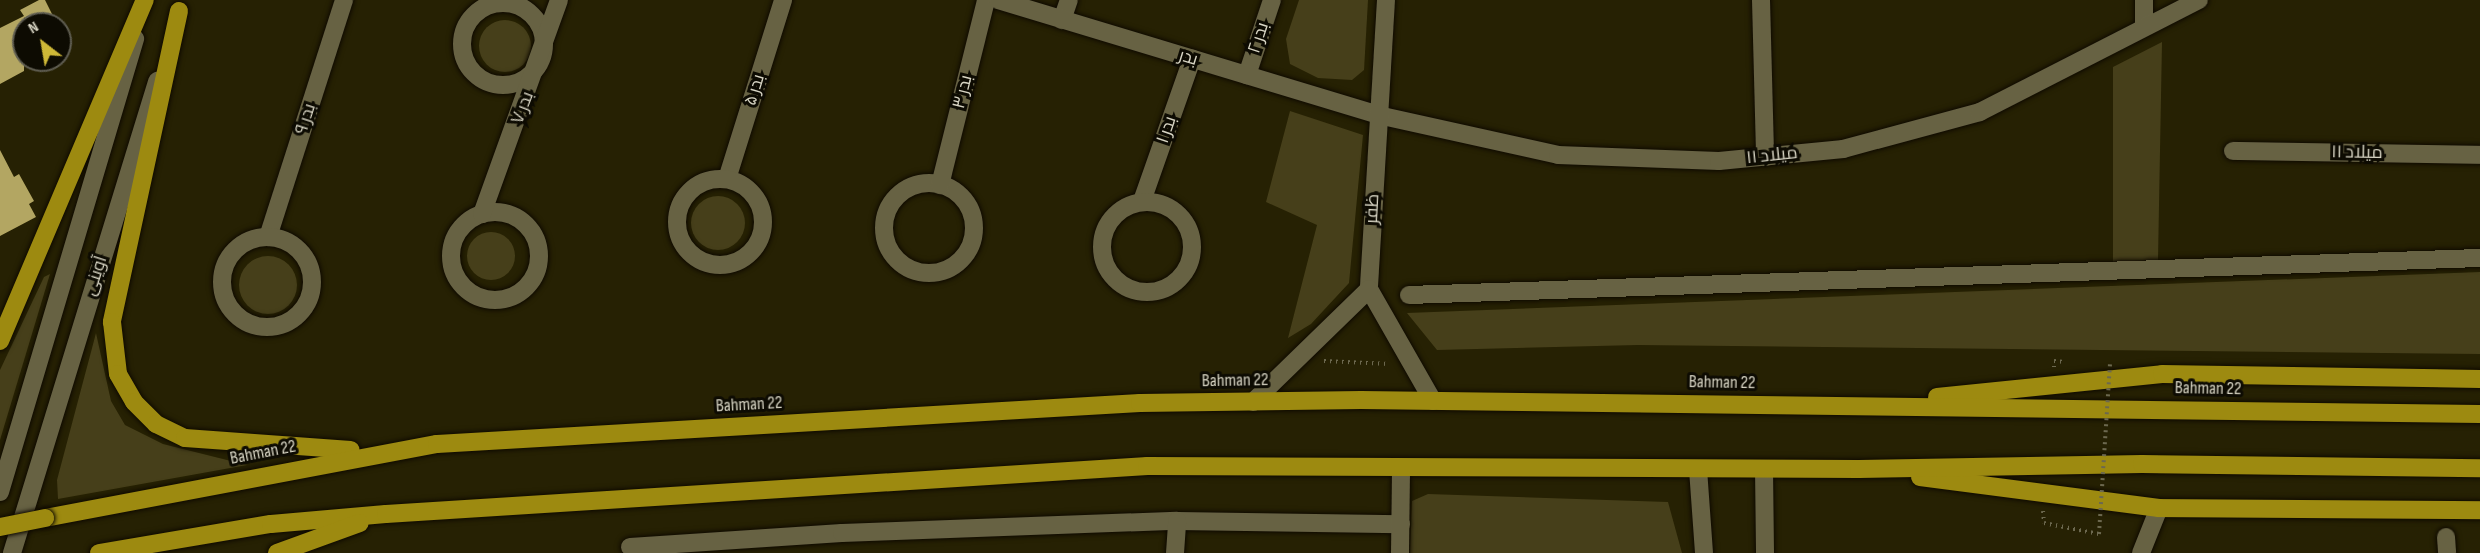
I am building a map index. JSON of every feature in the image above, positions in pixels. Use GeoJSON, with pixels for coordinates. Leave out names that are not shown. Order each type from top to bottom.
{"type":"FeatureCollection","features":[{"type":"Feature","properties":{"kind":"highway"},"geometry":{"type":"LineString","coordinates":[[0,341],[145,0]]}},
{"type":"Feature","properties":{"kind":"highway"},"geometry":{"type":"LineString","coordinates":[[181,6],[112,322],[118,374],[134,402],[156,424],[185,438],[217,444],[380,451]]}},
{"type":"Feature","properties":{"kind":"highway"},"geometry":{"type":"LineString","coordinates":[[1845,406],[2162,375],[2480,380]]}},
{"type":"Feature","properties":{"kind":"highway","name":"Bahman 22"},"geometry":{"type":"LineString","coordinates":[[0,526],[380,451],[437,444],[1068,407],[1253,402],[1433,401],[2480,414]]}},
{"type":"Feature","properties":{"kind":"highway"},"geometry":{"type":"LineString","coordinates":[[99,553],[271,524],[386,514],[1147,466],[1401,469],[1859,469],[2142,464],[2480,468]]}},
{"type":"Feature","properties":{"kind":"highway"},"geometry":{"type":"LineString","coordinates":[[1859,469],[2159,508],[2480,510]]}},
{"type":"Feature","properties":{"kind":"highway"},"geometry":{"type":"LineString","coordinates":[[277,553],[386,514]]}},
{"type":"Feature","properties":{"kind":"street","name":"آوینی"},"geometry":{"type":"LineString","coordinates":[[0,492],[145,0]]}},
{"type":"Feature","properties":{"kind":"street","name":"بدر ۹"},"geometry":{"type":"LineString","coordinates":[[268,237],[344,0]]}},
{"type":"Feature","properties":{"kind":"street","name":"بدر ۷"},"geometry":{"type":"LineString","coordinates":[[482,214],[542,58],[559,0]]}},
{"type":"Feature","properties":{"kind":"street","name":"بدر ۵"},"geometry":{"type":"LineString","coordinates":[[727,179],[783,0]]}},
{"type":"Feature","properties":{"kind":"street","name":"بدر ۳"},"geometry":{"type":"LineString","coordinates":[[940,185],[986,0]]}},
{"type":"Feature","properties":{"kind":"street","name":"بدر"},"geometry":{"type":"LineString","coordinates":[[998,0],[1378,116]]}},
{"type":"Feature","properties":{"kind":"street"},"geometry":{"type":"LineString","coordinates":[[1062,20],[1069,0]]}},
{"type":"Feature","properties":{"kind":"street","name":"بدر ۲"},"geometry":{"type":"LineString","coordinates":[[1247,75],[1272,0]]}},
{"type":"Feature","properties":{"kind":"street","name":"ظفر"},"geometry":{"type":"LineString","coordinates":[[1369,289],[1386,0]]}},
{"type":"Feature","properties":{"kind":"street"},"geometry":{"type":"LineString","coordinates":[[1761,0],[1765,157]]}},
{"type":"Feature","properties":{"kind":"street"},"geometry":{"type":"LineString","coordinates":[[2144,0],[2144,27]]}},
{"type":"Feature","properties":{"kind":"street","name":"میلاد ۱۱"},"geometry":{"type":"LineString","coordinates":[[1378,116],[1558,155],[1719,161],[1843,149],[1980,112],[2199,0]]}},
{"type":"Feature","properties":{"kind":"street"},"geometry":{"type":"LineString","coordinates":[[513,4],[539,25],[542,58],[525,79],[499,85],[470,68],[462,36],[475,13],[486,5],[513,4]]}},
{"type":"Feature","properties":{"kind":"street","name":"آوینی"},"geometry":{"type":"LineString","coordinates":[[12,553],[181,6]]}},
{"type":"Feature","properties":{"kind":"street","name":"بدر ۱"},"geometry":{"type":"LineString","coordinates":[[1142,201],[1192,59]]}},
{"type":"Feature","properties":{"kind":"street","name":"میلاد ۱۱"},"geometry":{"type":"LineString","coordinates":[[2233,151],[2480,155]]}},
{"type":"Feature","properties":{"kind":"street"},"geometry":{"type":"LineString","coordinates":[[727,179],[752,193],[763,220],[753,248],[742,258],[716,264],[692,254],[683,244],[677,218],[688,193],[698,185],[727,179]]}},
{"type":"Feature","properties":{"kind":"street"},"geometry":{"type":"LineString","coordinates":[[940,185],[964,200],[971,212],[972,243],[953,266],[923,273],[896,259],[888,246],[886,218],[891,204],[912,187],[940,185]]}},
{"type":"Feature","properties":{"kind":"street"},"geometry":{"type":"LineString","coordinates":[[1142,201],[1170,207],[1180,216],[1192,244],[1183,273],[1157,291],[1142,291],[1120,283],[1105,265],[1101,251],[1107,224],[1123,209],[1142,201]]}},
{"type":"Feature","properties":{"kind":"street"},"geometry":{"type":"LineString","coordinates":[[482,214],[512,215],[534,234],[539,248],[534,277],[512,296],[484,299],[461,283],[454,271],[453,243],[459,231],[482,214]]}},
{"type":"Feature","properties":{"kind":"street"},"geometry":{"type":"LineString","coordinates":[[268,237],[283,240],[301,252],[312,272],[312,286],[300,313],[274,327],[260,327],[233,313],[222,286],[226,264],[240,246],[268,237]]}},
{"type":"Feature","properties":{"kind":"street"},"geometry":{"type":"LineString","coordinates":[[1409,295],[2480,258]]}},
{"type":"Feature","properties":{"kind":"street"},"geometry":{"type":"LineString","coordinates":[[1253,402],[1369,289],[1433,401]]}},
{"type":"Feature","properties":{"kind":"street"},"geometry":{"type":"LineString","coordinates":[[1400,553],[1401,469]]}},
{"type":"Feature","properties":{"kind":"street"},"geometry":{"type":"LineString","coordinates":[[1698,469],[1704,553]]}},
{"type":"Feature","properties":{"kind":"street"},"geometry":{"type":"LineString","coordinates":[[1764,469],[1765,553]]}},
{"type":"Feature","properties":{"kind":"street"},"geometry":{"type":"LineString","coordinates":[[2141,553],[2159,508]]}},
{"type":"Feature","properties":{"kind":"street"},"geometry":{"type":"LineString","coordinates":[[630,547],[842,533],[1177,521],[1401,524]]}},
{"type":"Feature","properties":{"kind":"street"},"geometry":{"type":"LineString","coordinates":[[1175,553],[1177,521]]}},
{"type":"Feature","properties":{"kind":"path"},"geometry":{"type":"LineString","coordinates":[[1297,359],[1413,366]]}},
{"type":"Feature","properties":{"kind":"path"},"geometry":{"type":"LineString","coordinates":[[2044,523],[2099,534],[2110,364]]}},
{"type":"Feature","properties":{"kind":"shaded area"},"geometry":{"type":"Polygon","coordinates":[[[1299,0],[1368,0],[1364,70],[1352,80],[1318,78],[1290,64],[1286,39],[1299,0]]]}},
{"type":"Feature","properties":{"kind":"shaded area"},"geometry":{"type":"Polygon","coordinates":[[[505,20],[515,22],[523,28],[529,36],[531,46],[529,56],[523,64],[515,70],[505,72],[495,70],[487,64],[481,56],[479,46],[481,36],[487,28],[495,22],[505,20]]]}},
{"type":"Feature","properties":{"kind":"shaded area"},"geometry":{"type":"Polygon","coordinates":[[[2162,42],[2158,260],[2113,262],[2113,67],[2162,42]]]}},
{"type":"Feature","properties":{"kind":"shaded area"},"geometry":{"type":"Polygon","coordinates":[[[1290,111],[1363,135],[1349,283],[1311,324],[1288,338],[1317,225],[1266,202],[1290,111]]]}},
{"type":"Feature","properties":{"kind":"shaded area"},"geometry":{"type":"Polygon","coordinates":[[[718,196],[728,198],[737,204],[743,213],[745,223],[743,233],[737,242],[728,248],[718,250],[708,248],[699,242],[693,233],[691,223],[693,213],[699,204],[708,198],[718,196]]]}},
{"type":"Feature","properties":{"kind":"shaded area"},"geometry":{"type":"Polygon","coordinates":[[[486,232],[496,232],[508,239],[515,251],[515,261],[508,273],[496,280],[486,280],[471,269],[467,261],[467,251],[478,236],[486,232]]]}},
{"type":"Feature","properties":{"kind":"shaded area"},"geometry":{"type":"Polygon","coordinates":[[[262,256],[274,256],[289,264],[297,279],[297,291],[289,306],[274,314],[262,314],[247,306],[239,291],[239,279],[247,264],[262,256]]]}},
{"type":"Feature","properties":{"kind":"shaded area"},"geometry":{"type":"Polygon","coordinates":[[[2480,272],[2480,354],[1638,345],[1437,350],[1407,313],[2480,272]]]}},
{"type":"Feature","properties":{"kind":"shaded area"},"geometry":{"type":"Polygon","coordinates":[[[50,274],[0,440],[0,370],[44,277],[50,274]]]}},
{"type":"Feature","properties":{"kind":"shaded area"},"geometry":{"type":"Polygon","coordinates":[[[96,333],[111,401],[125,425],[163,444],[247,465],[58,499],[57,480],[96,333]]]}},
{"type":"Feature","properties":{"kind":"shaded area"},"geometry":{"type":"Polygon","coordinates":[[[1428,494],[1668,502],[1682,553],[1410,553],[1412,501],[1428,494]]]}},
{"type":"Feature","properties":{"kind":"building"},"geometry":{"type":"Polygon","coordinates":[[[39,0],[45,0],[51,12],[21,12],[20,10],[39,0]]]}},
{"type":"Feature","properties":{"kind":"building"},"geometry":{"type":"Polygon","coordinates":[[[12,22],[12,72],[22,72],[0,84],[0,28],[12,22]]]}},
{"type":"Feature","properties":{"kind":"building"},"geometry":{"type":"Polygon","coordinates":[[[0,150],[14,177],[19,174],[34,201],[29,204],[36,217],[0,236],[0,150]]]}}]}
